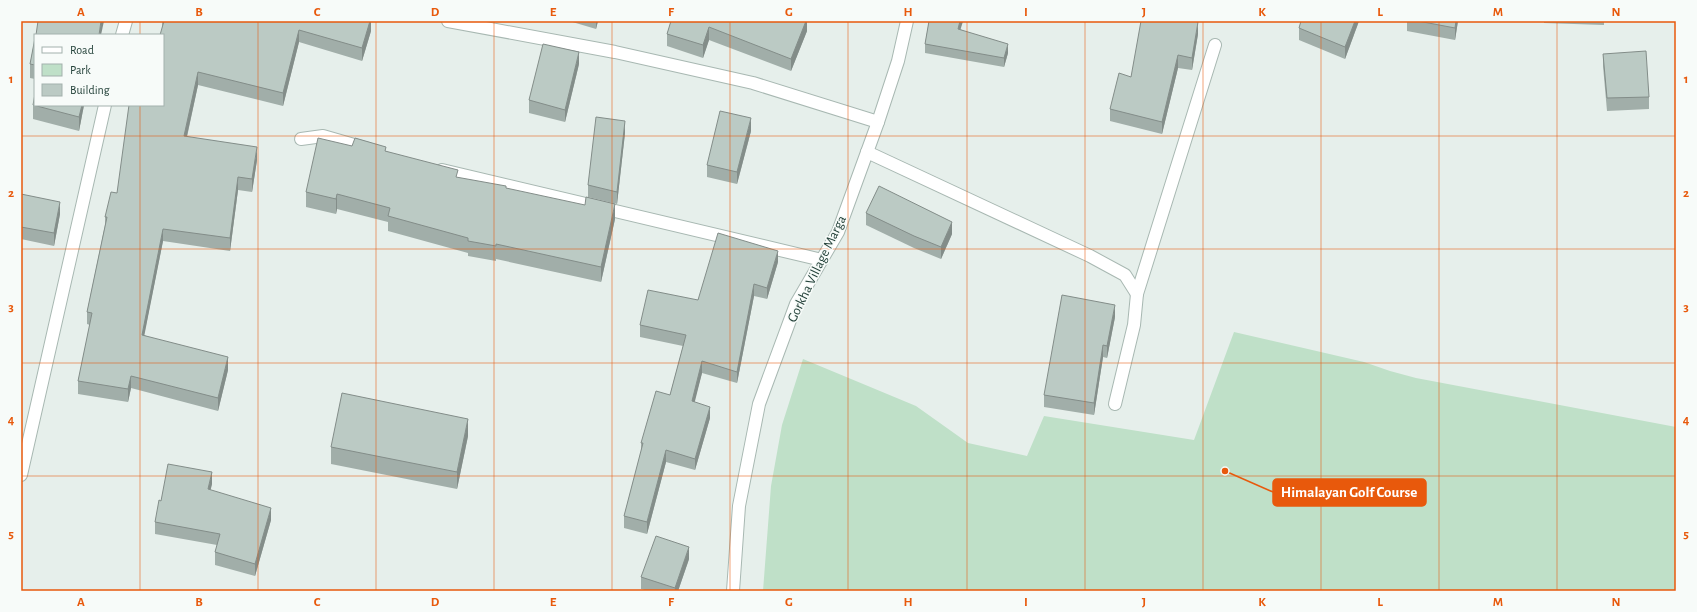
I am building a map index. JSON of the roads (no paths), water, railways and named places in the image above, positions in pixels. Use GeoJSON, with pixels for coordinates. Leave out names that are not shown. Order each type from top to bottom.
{"type":"FeatureCollection","features":[{"type":"Feature","properties":{"kind":"street"},"geometry":{"type":"LineString","coordinates":[[122,34],[126,21]]}},
{"type":"Feature","properties":{"kind":"street"},"geometry":{"type":"LineString","coordinates":[[448,21],[615,52],[745,82],[878,122]]}},
{"type":"Feature","properties":{"kind":"street","name":"Gorkha Village Marga"},"geometry":{"type":"LineString","coordinates":[[733,591],[739,506],[759,404],[796,304],[838,232],[878,122],[898,61],[907,21]]}},
{"type":"Feature","properties":{"kind":"street"},"geometry":{"type":"LineString","coordinates":[[1115,404],[1134,325],[1137,294],[1215,45]]}},
{"type":"Feature","properties":{"kind":"street"},"geometry":{"type":"LineString","coordinates":[[21,475],[105,106]]}},
{"type":"Feature","properties":{"kind":"street"},"geometry":{"type":"LineString","coordinates":[[302,139],[323,136],[381,153]]}},
{"type":"Feature","properties":{"kind":"street"},"geometry":{"type":"LineString","coordinates":[[867,152],[1090,256],[1125,275],[1137,294]]}},
{"type":"Feature","properties":{"kind":"street"},"geometry":{"type":"LineString","coordinates":[[432,168],[822,260]]}},
{"type":"Feature","properties":{"kind":"place","name":"Himalayan Golf Course"},"geometry":{"type":"Point","coordinates":[1225,471]}}]}
